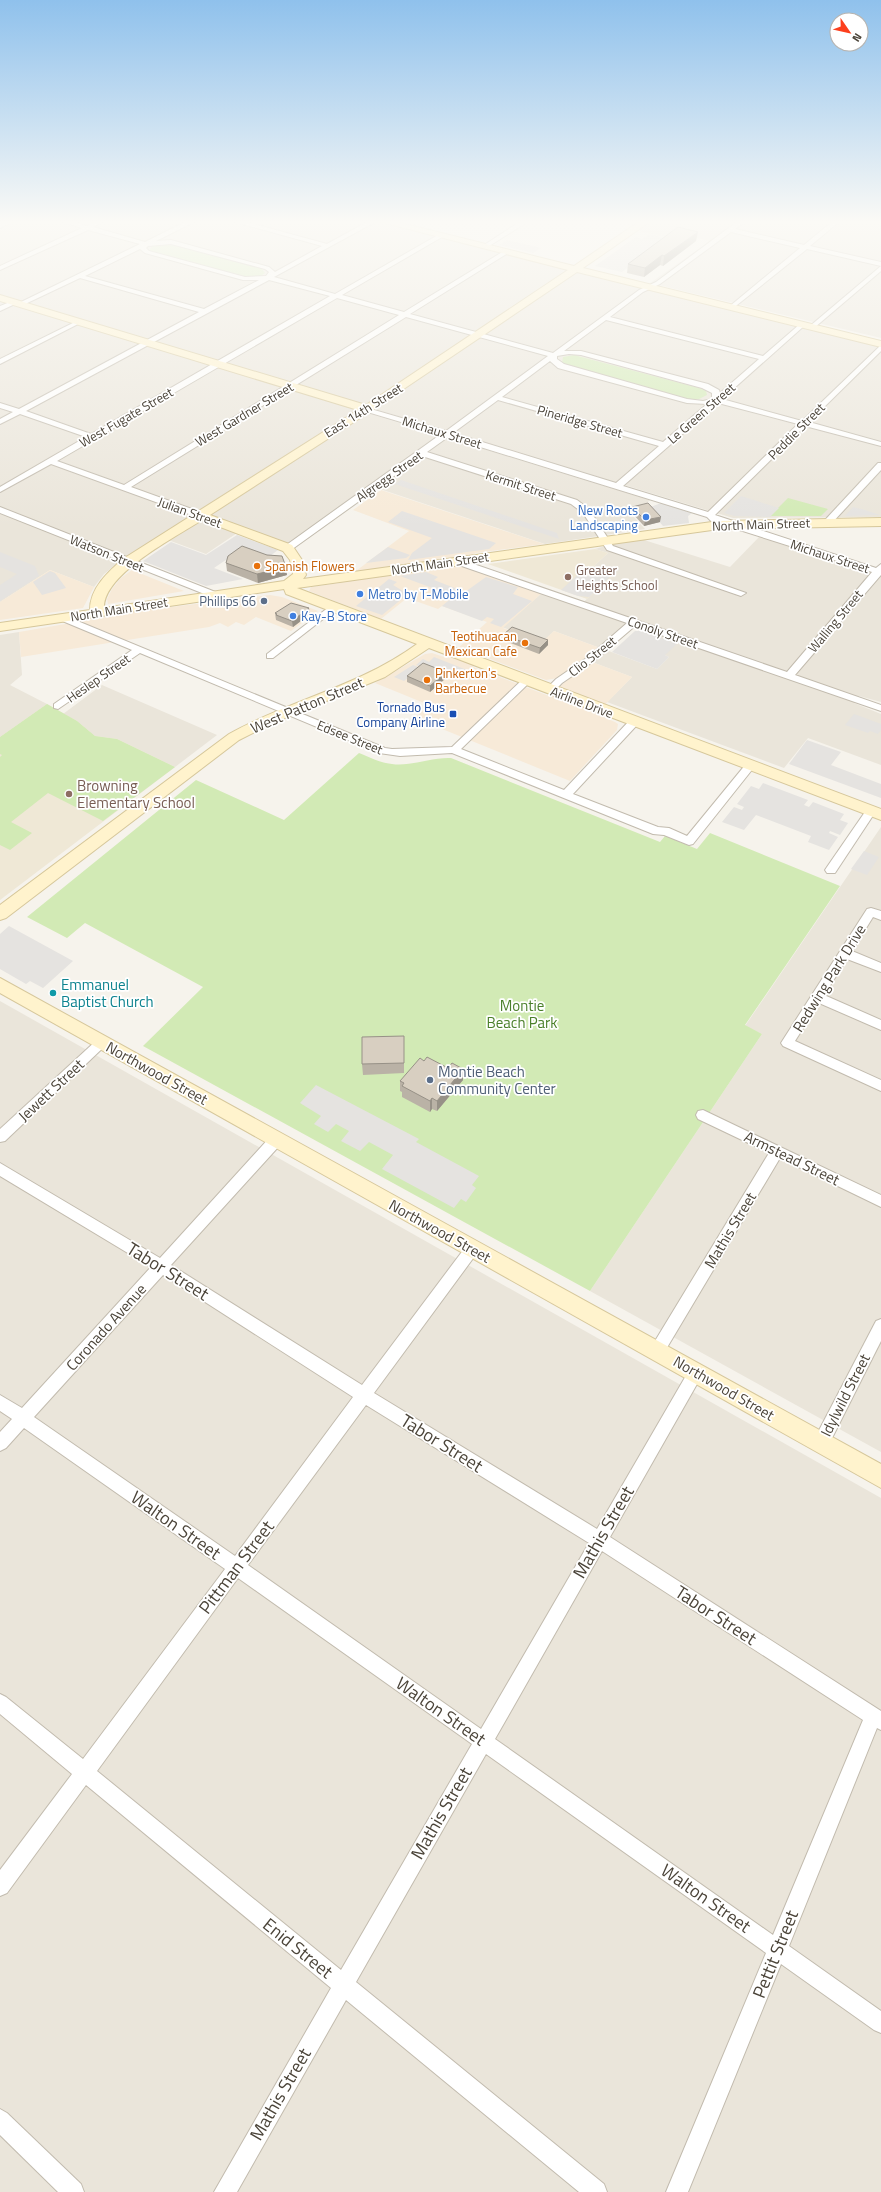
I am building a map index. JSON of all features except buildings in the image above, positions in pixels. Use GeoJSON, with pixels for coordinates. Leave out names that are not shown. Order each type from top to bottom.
{"type":"FeatureCollection","features":[{"type":"Feature","properties":{"kind":"street"},"geometry":{"type":"LineString","coordinates":[[0,362],[76,323]]}},
{"type":"Feature","properties":{"kind":"street","name":"Michaux Street"},"geometry":{"type":"LineString","coordinates":[[83,323],[618,486],[710,515],[714,520],[880,570]]}},
{"type":"Feature","properties":{"kind":"street"},"geometry":{"type":"LineString","coordinates":[[0,422],[185,323]]}},
{"type":"Feature","properties":{"kind":"street","name":"West Fugate Street"},"geometry":{"type":"LineString","coordinates":[[0,490],[288,323]]}},
{"type":"Feature","properties":{"kind":"street","name":"West Gardner Street"},"geometry":{"type":"LineString","coordinates":[[124,488],[391,323]]}},
{"type":"Feature","properties":{"kind":"street"},"geometry":{"type":"LineString","coordinates":[[436,323],[554,355],[569,352],[581,352],[705,386],[716,392],[716,400]]}},
{"type":"Feature","properties":{"kind":"street","name":"East 14th Street"},"geometry":{"type":"LineString","coordinates":[[97,612],[96,605],[99,595],[113,575],[128,562],[367,409],[497,323]]}},
{"type":"Feature","properties":{"kind":"street","name":"Algregg Street"},"geometry":{"type":"LineString","coordinates":[[288,548],[421,453],[598,323]]}},
{"type":"Feature","properties":{"kind":"street"},"geometry":{"type":"LineString","coordinates":[[626,323],[764,358]]}},
{"type":"Feature","properties":{"kind":"street"},"geometry":{"type":"LineString","coordinates":[[796,323],[881,344]]}},
{"type":"Feature","properties":{"kind":"street","name":"Le Green Street"},"geometry":{"type":"LineString","coordinates":[[618,486],[764,358],[810,323]]}},
{"type":"Feature","properties":{"kind":"street","name":"Peddie Street"},"geometry":{"type":"LineString","coordinates":[[710,515],[881,347]]}},
{"type":"Feature","properties":{"kind":"street"},"geometry":{"type":"LineString","coordinates":[[554,355],[552,360],[561,366],[687,401],[703,403],[716,400],[881,444]]}},
{"type":"Feature","properties":{"kind":"street","name":"Pineridge Street"},"geometry":{"type":"LineString","coordinates":[[496,397],[664,445]]}},
{"type":"Feature","properties":{"kind":"street"},"geometry":{"type":"LineString","coordinates":[[0,405],[92,437]]}},
{"type":"Feature","properties":{"kind":"street","name":"Kermit Street"},"geometry":{"type":"LineString","coordinates":[[421,453],[574,502],[586,511],[610,548],[741,593]]}},
{"type":"Feature","properties":{"kind":"street","name":"Julian Street"},"geometry":{"type":"LineString","coordinates":[[50,461],[288,548]]}},
{"type":"Feature","properties":{"kind":"street"},"geometry":{"type":"LineString","coordinates":[[828,522],[881,465]]}},
{"type":"Feature","properties":{"kind":"street","name":"Watson Street"},"geometry":{"type":"LineString","coordinates":[[0,510],[128,562],[215,594]]}},
{"type":"Feature","properties":{"kind":"street","name":"North Main Street"},"geometry":{"type":"LineString","coordinates":[[0,627],[215,594],[728,524],[881,522]]}},
{"type":"Feature","properties":{"kind":"street"},"geometry":{"type":"LineString","coordinates":[[288,548],[296,560],[300,575],[289,584]]}},
{"type":"Feature","properties":{"kind":"street","name":"Conoly Street"},"geometry":{"type":"LineString","coordinates":[[456,561],[881,708]]}},
{"type":"Feature","properties":{"kind":"street","name":"Walling Street"},"geometry":{"type":"LineString","coordinates":[[788,676],[880,570]]}},
{"type":"Feature","properties":{"kind":"street","name":"Airline Drive"},"geometry":{"type":"LineString","coordinates":[[289,584],[290,591],[426,644],[876,813]]}},
{"type":"Feature","properties":{"kind":"street"},"geometry":{"type":"LineString","coordinates":[[270,656],[333,607]]}},
{"type":"Feature","properties":{"kind":"street","name":"Edsee Street"},"geometry":{"type":"LineString","coordinates":[[63,618],[383,751],[401,752],[443,748],[454,750],[657,831],[665,831],[689,841],[750,766]]}},
{"type":"Feature","properties":{"kind":"street","name":"Clio Street"},"geometry":{"type":"LineString","coordinates":[[550,690],[591,659],[634,622]]}},
{"type":"Feature","properties":{"kind":"street","name":"West Patton Street"},"geometry":{"type":"LineString","coordinates":[[0,914],[221,746],[256,724],[287,710],[378,675],[426,644]]}},
{"type":"Feature","properties":{"kind":"street","name":"Heslep Street"},"geometry":{"type":"LineString","coordinates":[[58,706],[138,650]]}},
{"type":"Feature","properties":{"kind":"street"},"geometry":{"type":"LineString","coordinates":[[454,750],[526,681]]}},
{"type":"Feature","properties":{"kind":"street"},"geometry":{"type":"LineString","coordinates":[[566,794],[634,722]]}},
{"type":"Feature","properties":{"kind":"street"},"geometry":{"type":"LineString","coordinates":[[831,870],[876,813]]}},
{"type":"Feature","properties":{"kind":"street","name":"Redwing Park Drive"},"geometry":{"type":"LineString","coordinates":[[876,914],[844,952],[787,1044],[881,1086]]}},
{"type":"Feature","properties":{"kind":"street"},"geometry":{"type":"LineString","coordinates":[[844,952],[881,968]]}},
{"type":"Feature","properties":{"kind":"street","name":"Northwood Street"},"geometry":{"type":"LineString","coordinates":[[0,985],[472,1249],[657,1350],[881,1477]]}},
{"type":"Feature","properties":{"kind":"street"},"geometry":{"type":"LineString","coordinates":[[816,997],[881,1025]]}},
{"type":"Feature","properties":{"kind":"street","name":"Jewett Street"},"geometry":{"type":"LineString","coordinates":[[0,1137],[102,1042]]}},
{"type":"Feature","properties":{"kind":"street","name":"Armstead Street"},"geometry":{"type":"LineString","coordinates":[[703,1115],[881,1201]]}},
{"type":"Feature","properties":{"kind":"street","name":"Coronado Avenue"},"geometry":{"type":"LineString","coordinates":[[0,1443],[276,1140]]}},
{"type":"Feature","properties":{"kind":"street","name":"Mathis Street"},"geometry":{"type":"LineString","coordinates":[[657,1350],[777,1151]]}},
{"type":"Feature","properties":{"kind":"street","name":"Tabor Street"},"geometry":{"type":"LineString","coordinates":[[0,1169],[161,1266],[364,1395],[599,1540],[877,1719]]}},
{"type":"Feature","properties":{"kind":"street","name":"Pittman Street"},"geometry":{"type":"LineString","coordinates":[[0,1886],[472,1249]]}},
{"type":"Feature","properties":{"kind":"street","name":"Idylwild Street"},"geometry":{"type":"LineString","coordinates":[[821,1443],[881,1326]]}},
{"type":"Feature","properties":{"kind":"street","name":"Mathis Street"},"geometry":{"type":"LineString","coordinates":[[225,2192],[342,1985],[696,1372]]}},
{"type":"Feature","properties":{"kind":"street","name":"Walton Street"},"geometry":{"type":"LineString","coordinates":[[0,1402],[237,1567],[881,2023]]}},
{"type":"Feature","properties":{"kind":"street","name":"Enid Street"},"geometry":{"type":"LineString","coordinates":[[0,1703],[596,2192]]}},
{"type":"Feature","properties":{"kind":"street","name":"Pettit Street"},"geometry":{"type":"LineString","coordinates":[[677,2192],[778,1949],[877,1719]]}},
{"type":"Feature","properties":{"kind":"street"},"geometry":{"type":"LineString","coordinates":[[0,2120],[73,2192]]}},
{"type":"Feature","properties":{"kind":"shaded area"},"geometry":{"type":"Polygon","coordinates":[[[0,323],[785,323],[881,347],[881,517],[733,518],[378,410],[253,378],[650,500],[633,516],[645,529],[545,544],[377,488],[295,548],[283,550],[237,533],[206,554],[160,537],[118,563],[104,574],[94,587],[50,570],[0,602],[0,323]]]}},
{"type":"Feature","properties":{"kind":"shaded area"},"geometry":{"type":"Polygon","coordinates":[[[819,323],[881,323],[881,338],[819,323]]]}},
{"type":"Feature","properties":{"kind":"shaded area"},"geometry":{"type":"Polygon","coordinates":[[[401,480],[557,533],[559,539],[395,484],[401,480]]]}},
{"type":"Feature","properties":{"kind":"shaded area"},"geometry":{"type":"Polygon","coordinates":[[[381,490],[544,544],[476,553],[461,565],[542,593],[503,628],[542,642],[554,631],[600,648],[557,678],[546,680],[485,657],[473,667],[549,696],[568,679],[592,662],[632,677],[596,714],[618,724],[617,730],[570,781],[415,718],[429,705],[375,683],[425,654],[432,653],[447,658],[487,622],[442,606],[438,609],[407,598],[381,619],[309,591],[311,587],[340,583],[409,531],[353,510],[381,490]]]}},
{"type":"Feature","properties":{"kind":"shaded area"},"geometry":{"type":"Polygon","coordinates":[[[741,496],[779,508],[770,517],[735,516],[724,513],[741,496]]]}},
{"type":"Feature","properties":{"kind":"shaded area"},"geometry":{"type":"Polygon","coordinates":[[[661,503],[692,513],[688,516],[689,523],[663,526],[648,508],[661,503]]]}},
{"type":"Feature","properties":{"kind":"shaded area"},"geometry":{"type":"Polygon","coordinates":[[[853,507],[865,510],[880,515],[845,516],[853,507]]]}},
{"type":"Feature","properties":{"kind":"shaded area"},"geometry":{"type":"Polygon","coordinates":[[[402,511],[496,543],[489,549],[408,560],[412,553],[432,538],[388,522],[402,511]]]}},
{"type":"Feature","properties":{"kind":"shaded area"},"geometry":{"type":"Polygon","coordinates":[[[237,535],[278,550],[262,562],[236,553],[214,568],[243,579],[206,586],[143,561],[171,542],[206,555],[237,535]]]}},
{"type":"Feature","properties":{"kind":"shaded area"},"geometry":{"type":"Polygon","coordinates":[[[760,536],[881,574],[881,702],[859,696],[854,703],[881,714],[881,765],[808,738],[784,768],[607,702],[632,677],[592,662],[606,650],[657,669],[669,657],[665,655],[642,631],[624,626],[600,648],[554,631],[543,642],[502,627],[542,593],[579,606],[616,573],[594,566],[608,553],[595,549],[616,543],[644,540],[730,567],[760,536]]]}},
{"type":"Feature","properties":{"kind":"shaded area"},"geometry":{"type":"Polygon","coordinates":[[[388,547],[410,555],[406,558],[366,563],[388,547]]]}},
{"type":"Feature","properties":{"kind":"shaded area","name":"Greater Heights School"},"geometry":{"type":"Polygon","coordinates":[[[595,549],[608,553],[594,566],[616,573],[587,599],[488,564],[595,549]]]}},
{"type":"Feature","properties":{"kind":"shaded area"},"geometry":{"type":"Polygon","coordinates":[[[0,552],[35,566],[39,576],[0,601],[0,585],[17,574],[0,567],[0,552]]]}},
{"type":"Feature","properties":{"kind":"shaded area"},"geometry":{"type":"Polygon","coordinates":[[[50,570],[94,587],[83,608],[0,620],[0,602],[50,570]]]}},
{"type":"Feature","properties":{"kind":"shaded area"},"geometry":{"type":"Polygon","coordinates":[[[132,570],[184,591],[108,604],[107,599],[112,589],[121,578],[132,570]]]}},
{"type":"Feature","properties":{"kind":"shaded area"},"geometry":{"type":"Polygon","coordinates":[[[50,571],[55,573],[66,588],[42,595],[33,582],[50,571]]]}},
{"type":"Feature","properties":{"kind":"shaded area"},"geometry":{"type":"Polygon","coordinates":[[[426,572],[438,577],[434,580],[465,592],[486,577],[518,587],[513,594],[532,601],[501,627],[490,623],[494,619],[487,617],[482,621],[442,606],[454,596],[400,576],[426,572]]]}},
{"type":"Feature","properties":{"kind":"shaded area"},"geometry":{"type":"Polygon","coordinates":[[[581,572],[588,576],[600,573],[612,575],[589,597],[578,596],[561,590],[581,572]]]}},
{"type":"Feature","properties":{"kind":"shaded area"},"geometry":{"type":"Polygon","coordinates":[[[389,579],[397,582],[393,585],[408,594],[382,615],[356,606],[389,579]]]}},
{"type":"Feature","properties":{"kind":"shaded area"},"geometry":{"type":"Polygon","coordinates":[[[270,595],[282,597],[318,611],[291,631],[256,617],[244,625],[236,622],[228,627],[220,623],[209,627],[21,657],[19,632],[146,610],[270,595]]]}},
{"type":"Feature","properties":{"kind":"shaded area"},"geometry":{"type":"Polygon","coordinates":[[[635,631],[642,631],[677,644],[665,655],[669,657],[657,669],[612,652],[635,631]]]}},
{"type":"Feature","properties":{"kind":"shaded area"},"geometry":{"type":"Polygon","coordinates":[[[19,632],[22,675],[10,685],[47,704],[0,737],[0,635],[19,632]]]}},
{"type":"Feature","properties":{"kind":"shaded area"},"geometry":{"type":"Polygon","coordinates":[[[434,657],[467,670],[461,676],[452,672],[446,677],[416,665],[423,659],[429,662],[434,657]]]}},
{"type":"Feature","properties":{"kind":"shaded area"},"geometry":{"type":"Polygon","coordinates":[[[413,665],[421,668],[404,681],[394,677],[413,665]]]}},
{"type":"Feature","properties":{"kind":"shaded area"},"geometry":{"type":"Polygon","coordinates":[[[102,685],[217,735],[175,767],[117,739],[95,736],[77,721],[63,714],[102,685]]]}},
{"type":"Feature","properties":{"kind":"shaded area","name":"Browning Elementary School"},"geometry":{"type":"Polygon","coordinates":[[[47,704],[77,721],[95,736],[117,739],[175,767],[0,900],[0,737],[47,704]]]}},
{"type":"Feature","properties":{"kind":"shaded area"},"geometry":{"type":"Polygon","coordinates":[[[854,714],[881,724],[881,730],[878,734],[870,731],[868,733],[845,725],[854,714]]]}},
{"type":"Feature","properties":{"kind":"shaded area"},"geometry":{"type":"Polygon","coordinates":[[[807,740],[841,752],[831,765],[881,784],[881,798],[789,764],[807,740]]]}},
{"type":"Feature","properties":{"kind":"shaded area"},"geometry":{"type":"Polygon","coordinates":[[[763,783],[808,800],[804,805],[809,807],[813,802],[844,814],[840,820],[848,823],[840,835],[830,831],[829,833],[838,837],[829,850],[808,842],[811,836],[756,815],[744,830],[722,822],[734,807],[742,810],[744,807],[737,804],[751,786],[759,789],[763,783]]]}},
{"type":"Feature","properties":{"kind":"shaded area"},"geometry":{"type":"Polygon","coordinates":[[[881,827],[881,1452],[590,1291],[762,1034],[745,1026],[881,827]]]}},
{"type":"Feature","properties":{"kind":"shaded area"},"geometry":{"type":"Polygon","coordinates":[[[864,851],[879,857],[867,875],[851,869],[864,851]]]}},
{"type":"Feature","properties":{"kind":"shaded area"},"geometry":{"type":"Polygon","coordinates":[[[9,926],[73,961],[43,988],[30,981],[26,984],[0,969],[0,934],[9,926]]]}},
{"type":"Feature","properties":{"kind":"shaded area"},"geometry":{"type":"Polygon","coordinates":[[[0,1001],[881,1498],[881,2192],[0,2192],[0,1001]]]}},
{"type":"Feature","properties":{"kind":"shaded area"},"geometry":{"type":"Polygon","coordinates":[[[316,1085],[419,1139],[416,1142],[479,1176],[472,1185],[476,1188],[466,1202],[461,1199],[454,1208],[382,1169],[393,1155],[369,1142],[360,1151],[341,1141],[349,1131],[336,1124],[328,1132],[314,1124],[321,1116],[300,1103],[316,1085]]]}},
{"type":"Feature","properties":{"kind":"green space"},"geometry":{"type":"Polygon","coordinates":[[[574,355],[699,388],[706,391],[707,395],[699,399],[686,399],[562,363],[563,357],[574,355]]]}},
{"type":"Feature","properties":{"kind":"green space"},"geometry":{"type":"Polygon","coordinates":[[[788,498],[828,509],[821,516],[770,516],[788,498]]]}},
{"type":"Feature","properties":{"kind":"green space","name":"Browning Elementary School"},"geometry":{"type":"Polygon","coordinates":[[[47,704],[77,721],[95,736],[117,739],[175,767],[103,821],[48,793],[11,822],[32,833],[10,850],[0,845],[0,757],[2,755],[0,754],[0,737],[47,704]]]}},
{"type":"Feature","properties":{"kind":"green space","name":"Montie Beach Park"},"geometry":{"type":"Polygon","coordinates":[[[359,753],[375,760],[399,765],[451,758],[660,842],[665,836],[697,849],[710,833],[840,886],[745,1025],[762,1034],[590,1291],[143,1046],[203,987],[85,923],[67,938],[27,917],[196,780],[284,820],[359,753]]]}},
{"type":"Feature","properties":{"kind":"place","name":"New Roots Landscaping"},"geometry":{"type":"Point","coordinates":[646,517]}},
{"type":"Feature","properties":{"kind":"place","name":"Spanish Flowers"},"geometry":{"type":"Point","coordinates":[257,566]}},
{"type":"Feature","properties":{"kind":"place","name":"Greater Heights School"},"geometry":{"type":"Point","coordinates":[568,577]}},
{"type":"Feature","properties":{"kind":"place","name":"Metro by T-Mobile"},"geometry":{"type":"Point","coordinates":[360,594]}},
{"type":"Feature","properties":{"kind":"place","name":"Phillips 66"},"geometry":{"type":"Point","coordinates":[264,601]}},
{"type":"Feature","properties":{"kind":"place","name":"Kay-B Store"},"geometry":{"type":"Point","coordinates":[293,616]}},
{"type":"Feature","properties":{"kind":"place","name":"Teotihuacan Mexican Cafe"},"geometry":{"type":"Point","coordinates":[525,643]}},
{"type":"Feature","properties":{"kind":"place","name":"Pinkerton's Barbecue"},"geometry":{"type":"Point","coordinates":[427,680]}},
{"type":"Feature","properties":{"kind":"place","name":"Tornado Bus Company Airline"},"geometry":{"type":"Point","coordinates":[453,714]}},
{"type":"Feature","properties":{"kind":"place","name":"Browning Elementary School"},"geometry":{"type":"Point","coordinates":[69,794]}},
{"type":"Feature","properties":{"kind":"place","name":"Emmanuel Baptist Church"},"geometry":{"type":"Point","coordinates":[53,993]}},
{"type":"Feature","properties":{"kind":"place","name":"Montie Beach Community Center"},"geometry":{"type":"Point","coordinates":[430,1080]}}]}
